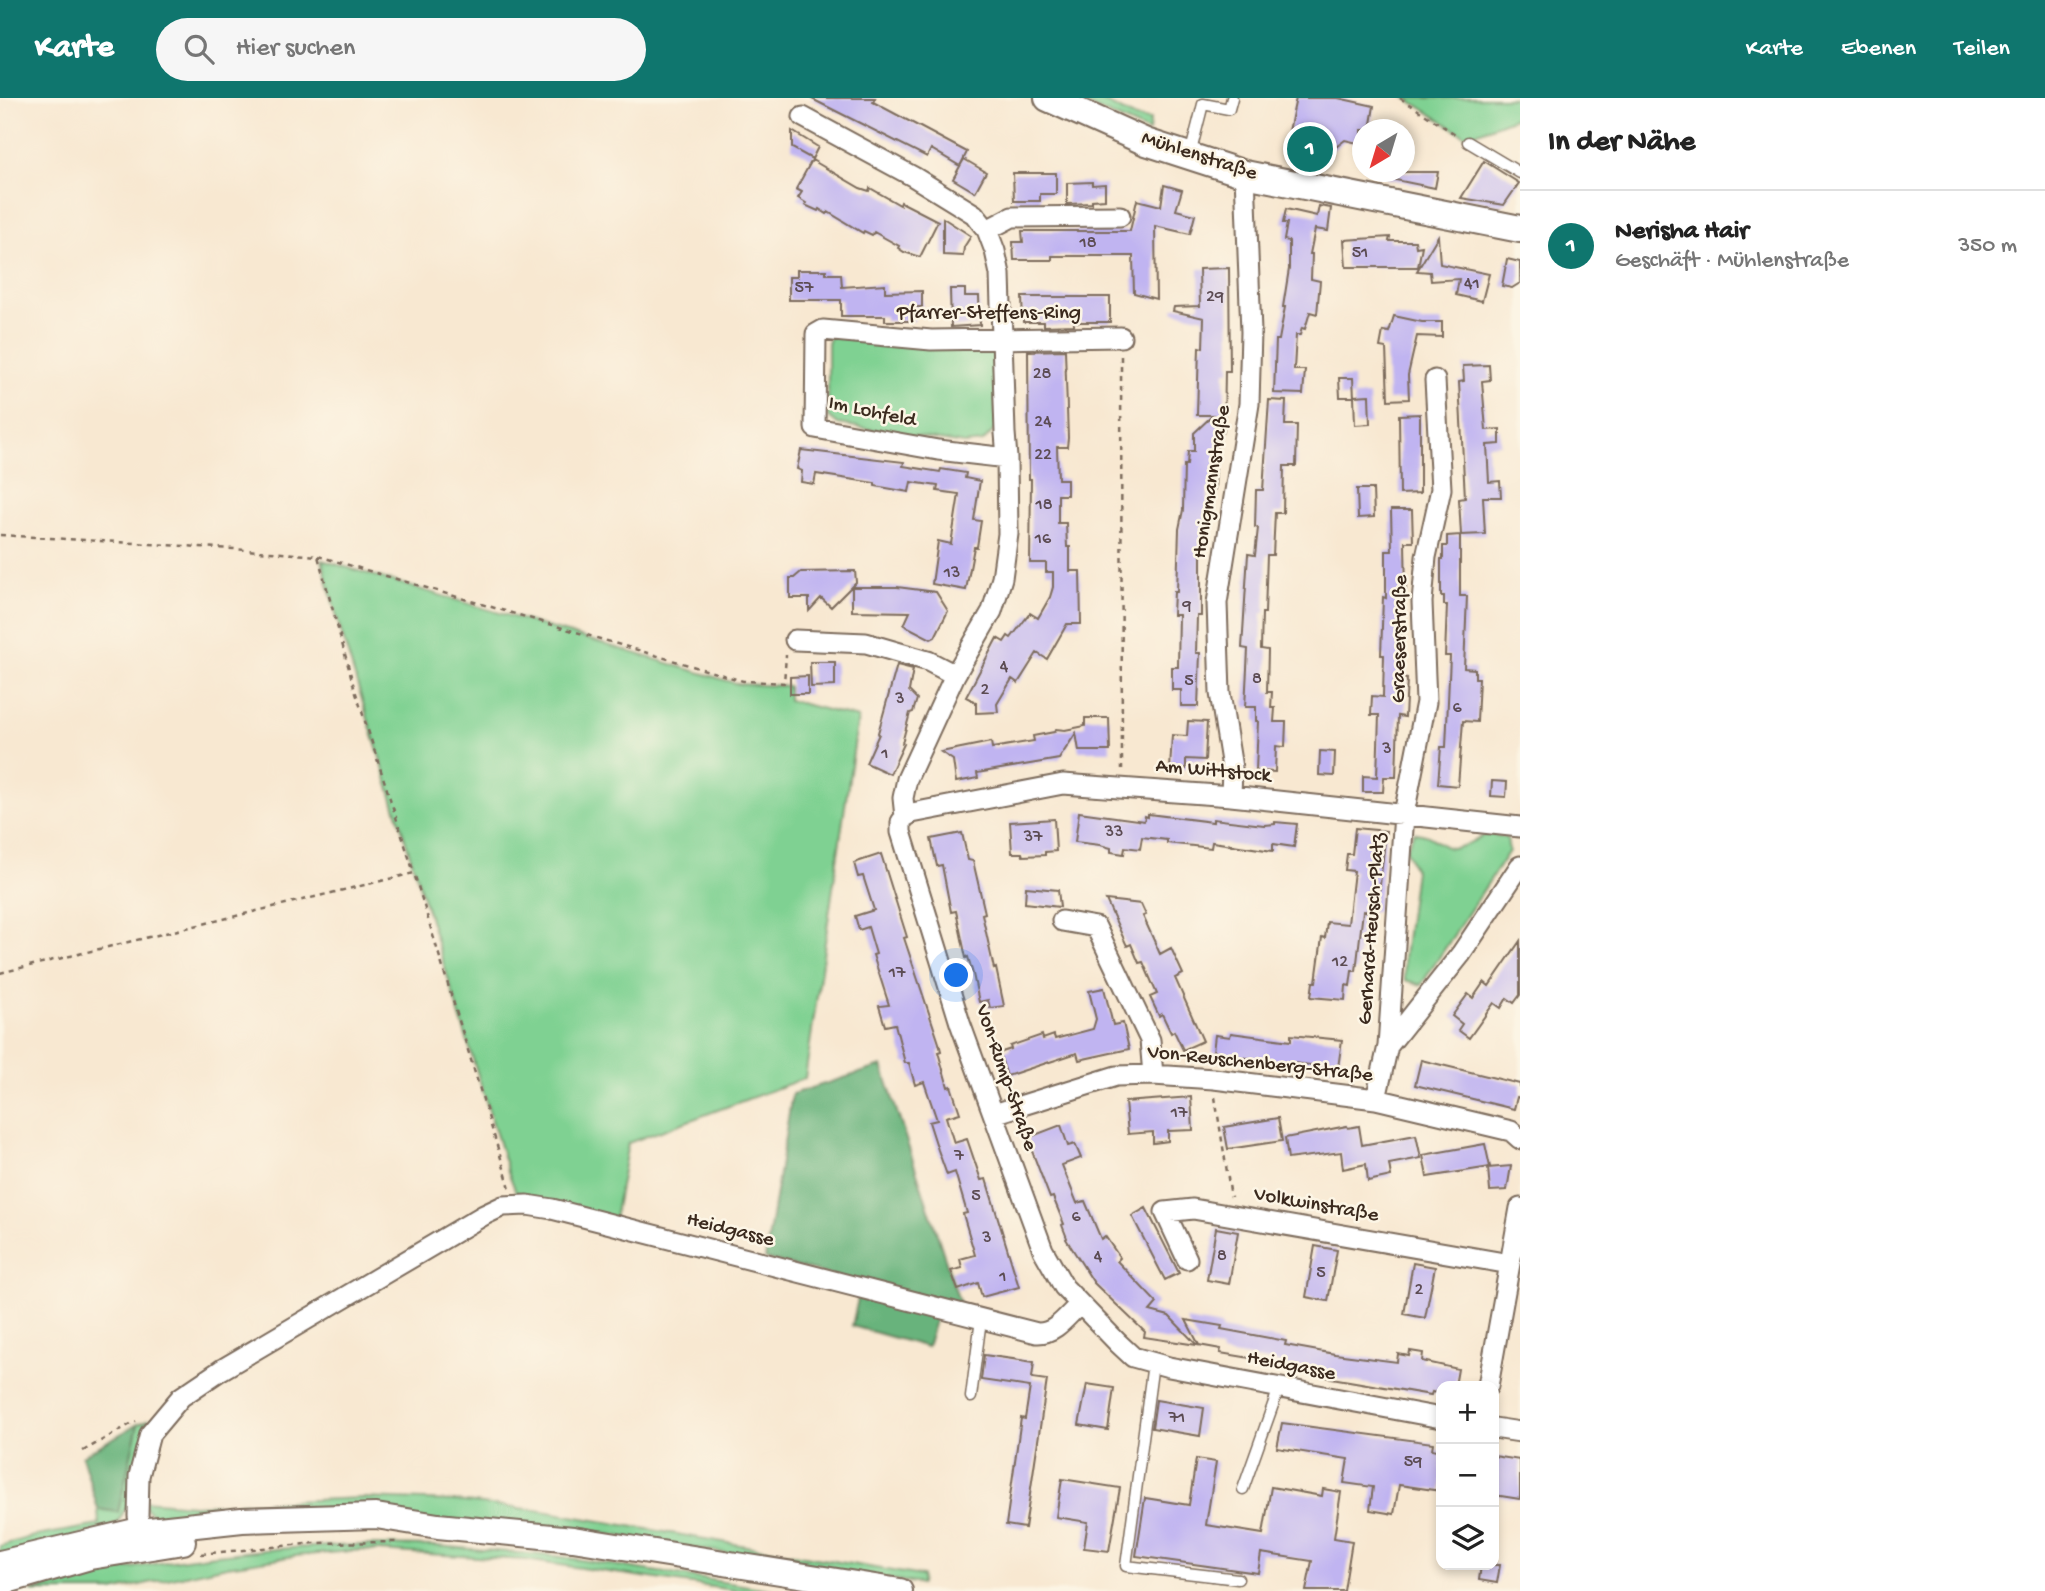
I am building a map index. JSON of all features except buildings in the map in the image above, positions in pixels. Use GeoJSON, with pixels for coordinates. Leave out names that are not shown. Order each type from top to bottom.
{"type":"FeatureCollection","features":[{"type":"Feature","properties":{"kind":"main road","name":"Mühlenstraße"},"geometry":{"type":"LineString","coordinates":[[1048,98],[1146,142],[1245,174],[1520,229]]}},
{"type":"Feature","properties":{"kind":"street"},"geometry":{"type":"LineString","coordinates":[[803,117],[914,177],[974,214],[987,230],[1000,274],[1008,534],[1002,578],[992,611],[955,675],[907,779],[903,797],[905,817]]}},
{"type":"Feature","properties":{"kind":"street","name":"Honigmannstraße"},"geometry":{"type":"LineString","coordinates":[[1231,796],[1232,768],[1220,693],[1217,603],[1248,404],[1251,332],[1245,174]]}},
{"type":"Feature","properties":{"kind":"street"},"geometry":{"type":"LineString","coordinates":[[987,230],[1012,217],[1120,216]]}},
{"type":"Feature","properties":{"kind":"street","name":"Pfarrer-Steffens-Ring"},"geometry":{"type":"LineString","coordinates":[[816,334],[823,330],[931,340],[1121,337]]}},
{"type":"Feature","properties":{"kind":"street","name":"Im Lohfeld"},"geometry":{"type":"LineString","coordinates":[[816,334],[815,428],[938,450],[1007,458]]}},
{"type":"Feature","properties":{"kind":"street","name":"Graeserstraße"},"geometry":{"type":"LineString","coordinates":[[1404,814],[1426,702],[1422,602],[1426,557],[1441,489],[1435,380]]}},
{"type":"Feature","properties":{"kind":"street"},"geometry":{"type":"LineString","coordinates":[[795,640],[866,643],[928,662],[955,675]]}},
{"type":"Feature","properties":{"kind":"street","name":"Am Wittstock"},"geometry":{"type":"LineString","coordinates":[[905,817],[912,813],[1063,784],[1231,796],[1520,827]]}},
{"type":"Feature","properties":{"kind":"street","name":"Gerhard-Heusch-Platz"},"geometry":{"type":"LineString","coordinates":[[1376,1099],[1388,1046],[1404,814]]}},
{"type":"Feature","properties":{"kind":"street","name":"Von-Rump-Straße"},"geometry":{"type":"LineString","coordinates":[[905,817],[901,822],[901,832],[906,852],[960,1023],[1043,1250],[1064,1287],[1079,1305]]}},
{"type":"Feature","properties":{"kind":"street","name":"Gerhard-Heusch-Platz"},"geometry":{"type":"LineString","coordinates":[[1388,1046],[1461,954],[1520,866]]}},
{"type":"Feature","properties":{"kind":"street"},"geometry":{"type":"LineString","coordinates":[[1062,921],[1096,927],[1150,1040],[1153,1075]]}},
{"type":"Feature","properties":{"kind":"street","name":"Von-Reuschenberg-Straße"},"geometry":{"type":"LineString","coordinates":[[994,1114],[1116,1076],[1153,1075],[1214,1079],[1376,1099],[1511,1131],[1520,1139]]}},
{"type":"Feature","properties":{"kind":"street","name":"Heidgasse"},"geometry":{"type":"LineString","coordinates":[[143,1539],[138,1516],[139,1476],[150,1434],[181,1397],[221,1370],[458,1228],[503,1206],[552,1209],[1045,1334],[1079,1305],[1133,1357],[1436,1417]]}},
{"type":"Feature","properties":{"kind":"street"},"geometry":{"type":"LineString","coordinates":[[1489,1381],[1520,1208]]}},
{"type":"Feature","properties":{"kind":"street","name":"Volkwinstraße"},"geometry":{"type":"LineString","coordinates":[[1186,1259],[1165,1212],[1194,1209],[1231,1214],[1510,1264]]}},
{"type":"Feature","properties":{"kind":"street"},"geometry":{"type":"LineString","coordinates":[[1499,1429],[1520,1432]]}},
{"type":"Feature","properties":{"kind":"street"},"geometry":{"type":"LineString","coordinates":[[0,1563],[143,1539],[192,1540],[438,1526],[573,1539],[900,1591]]}},
{"type":"Feature","properties":{"kind":"street"},"geometry":{"type":"LineString","coordinates":[[0,1583],[143,1539]]}},
{"type":"Feature","properties":{"kind":"lane"},"geometry":{"type":"LineString","coordinates":[[1190,156],[1203,104],[1229,109],[1232,98]]}},
{"type":"Feature","properties":{"kind":"lane"},"geometry":{"type":"LineString","coordinates":[[1468,142],[1520,173]]}},
{"type":"Feature","properties":{"kind":"lane"},"geometry":{"type":"LineString","coordinates":[[971,1397],[981,1319]]}},
{"type":"Feature","properties":{"kind":"lane"},"geometry":{"type":"LineString","coordinates":[[1153,1363],[1126,1566],[1238,1578]]}},
{"type":"Feature","properties":{"kind":"lane"},"geometry":{"type":"LineString","coordinates":[[1243,1489],[1279,1388]]}},
{"type":"Feature","properties":{"kind":"path"},"geometry":{"type":"LineString","coordinates":[[1400,98],[1468,142]]}},
{"type":"Feature","properties":{"kind":"path"},"geometry":{"type":"LineString","coordinates":[[1121,337],[1122,787]]}},
{"type":"Feature","properties":{"kind":"path"},"geometry":{"type":"LineString","coordinates":[[0,535],[318,556],[743,681],[784,682],[786,653],[792,649],[795,640]]}},
{"type":"Feature","properties":{"kind":"path"},"geometry":{"type":"LineString","coordinates":[[318,556],[354,687],[515,1205]]}},
{"type":"Feature","properties":{"kind":"path"},"geometry":{"type":"LineString","coordinates":[[0,973],[414,873]]}},
{"type":"Feature","properties":{"kind":"path"},"geometry":{"type":"LineString","coordinates":[[1214,1079],[1232,1202],[1231,1214]]}},
{"type":"Feature","properties":{"kind":"path"},"geometry":{"type":"LineString","coordinates":[[83,1451],[138,1419]]}},
{"type":"Feature","properties":{"kind":"path"},"geometry":{"type":"LineString","coordinates":[[199,1554],[314,1543],[399,1542]]}},
{"type":"Feature","properties":{"kind":"green space"},"geometry":{"type":"Polygon","coordinates":[[[1072,98],[1096,98],[1136,118],[1150,120],[1149,132],[1072,98]]]}},
{"type":"Feature","properties":{"kind":"green space"},"geometry":{"type":"Polygon","coordinates":[[[1406,98],[1520,98],[1520,116],[1469,138],[1406,98]]]}},
{"type":"Feature","properties":{"kind":"green space"},"geometry":{"type":"Polygon","coordinates":[[[830,337],[980,346],[994,354],[996,428],[983,442],[964,444],[838,424],[828,416],[830,337]]]}},
{"type":"Feature","properties":{"kind":"green space"},"geometry":{"type":"Polygon","coordinates":[[[322,560],[738,684],[788,686],[788,700],[858,718],[805,1078],[628,1143],[614,1219],[518,1197],[507,1169],[338,622],[322,560]]]}},
{"type":"Feature","properties":{"kind":"green space"},"geometry":{"type":"Polygon","coordinates":[[[1414,832],[1451,848],[1463,846],[1484,836],[1497,835],[1507,838],[1509,851],[1421,985],[1405,980],[1404,957],[1415,870],[1406,850],[1414,832]]]}},
{"type":"Feature","properties":{"kind":"green space"},"geometry":{"type":"Polygon","coordinates":[[[882,1066],[961,1307],[765,1259],[792,1094],[882,1066]]]}},
{"type":"Feature","properties":{"kind":"green space"},"geometry":{"type":"Polygon","coordinates":[[[859,1294],[937,1314],[927,1347],[852,1326],[859,1294]]]}},
{"type":"Feature","properties":{"kind":"green space"},"geometry":{"type":"Polygon","coordinates":[[[148,1420],[129,1502],[117,1524],[0,1559],[0,1546],[30,1537],[99,1525],[98,1509],[118,1511],[138,1424],[148,1420]]]}},
{"type":"Feature","properties":{"kind":"green space"},"geometry":{"type":"Polygon","coordinates":[[[138,1424],[118,1512],[98,1509],[82,1456],[138,1424]]]}},
{"type":"Feature","properties":{"kind":"green space"},"geometry":{"type":"Polygon","coordinates":[[[362,1498],[455,1501],[536,1510],[922,1576],[921,1584],[599,1533],[160,1520],[146,1509],[144,1501],[194,1505],[362,1498]]]}},
{"type":"Feature","properties":{"kind":"green space"},"geometry":{"type":"Polygon","coordinates":[[[366,1545],[436,1546],[555,1556],[781,1591],[740,1591],[525,1560],[362,1550],[227,1566],[112,1591],[31,1591],[113,1571],[197,1558],[281,1549],[366,1545]]]}},
{"type":"Feature","properties":{"kind":"place","name":"Nerisha Hair"},"geometry":{"type":"Point","coordinates":[1310,149]}}]}
